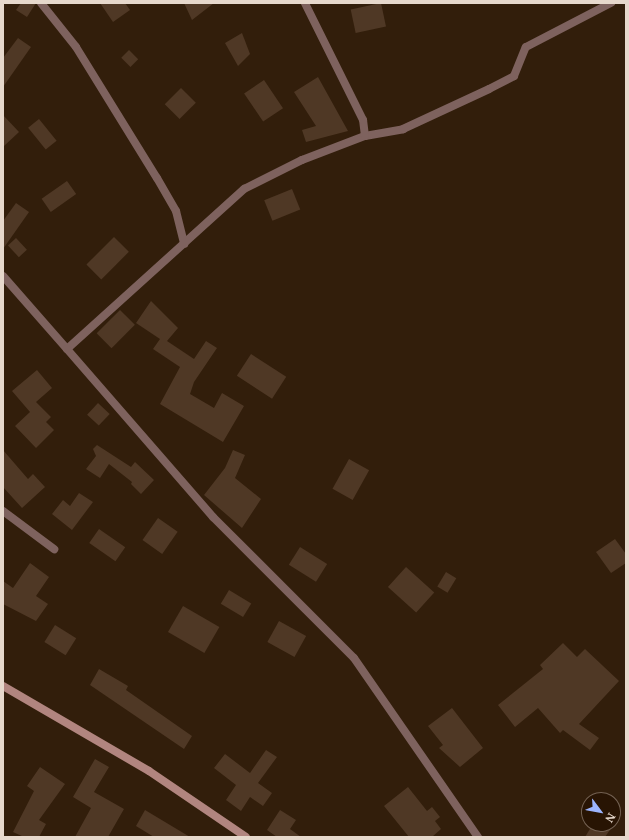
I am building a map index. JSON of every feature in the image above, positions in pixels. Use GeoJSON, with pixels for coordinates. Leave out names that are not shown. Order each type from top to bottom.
{"type":"FeatureCollection","features":[{"type":"Feature","properties":{"kind":"street"},"geometry":{"type":"LineString","coordinates":[[41,3],[76,47],[161,184],[176,210],[184,244]]}},
{"type":"Feature","properties":{"kind":"street"},"geometry":{"type":"LineString","coordinates":[[305,3],[363,120],[365,136]]}},
{"type":"Feature","properties":{"kind":"street"},"geometry":{"type":"LineString","coordinates":[[67,349],[244,190],[302,160],[365,136],[403,129],[489,89],[514,76],[526,47],[611,3]]}},
{"type":"Feature","properties":{"kind":"street"},"geometry":{"type":"LineString","coordinates":[[3,276],[213,517],[354,658],[478,837]]}},
{"type":"Feature","properties":{"kind":"street"},"geometry":{"type":"LineString","coordinates":[[3,511],[54,549]]}},
{"type":"Feature","properties":{"kind":"street"},"geometry":{"type":"LineString","coordinates":[[3,686],[148,771],[246,837]]}},
{"type":"Feature","properties":{"kind":"building"},"geometry":{"type":"Polygon","coordinates":[[[21,3],[36,3],[27,17],[16,10],[21,3]]]}},
{"type":"Feature","properties":{"kind":"building"},"geometry":{"type":"Polygon","coordinates":[[[100,3],[125,3],[130,10],[113,22],[100,3]]]}},
{"type":"Feature","properties":{"kind":"building"},"geometry":{"type":"Polygon","coordinates":[[[184,3],[214,3],[192,20],[184,3]]]}},
{"type":"Feature","properties":{"kind":"building"},"geometry":{"type":"Polygon","coordinates":[[[381,3],[386,26],[356,33],[351,9],[381,3]]]}},
{"type":"Feature","properties":{"kind":"building"},"geometry":{"type":"Polygon","coordinates":[[[242,33],[250,54],[238,66],[225,43],[242,33]]]}},
{"type":"Feature","properties":{"kind":"building"},"geometry":{"type":"Polygon","coordinates":[[[18,38],[31,47],[3,87],[3,58],[18,38]]]}},
{"type":"Feature","properties":{"kind":"building"},"geometry":{"type":"Polygon","coordinates":[[[129,50],[138,59],[130,67],[121,58],[129,50]]]}},
{"type":"Feature","properties":{"kind":"building"},"geometry":{"type":"Polygon","coordinates":[[[318,77],[348,131],[306,142],[302,130],[316,126],[294,92],[318,77]]]}},
{"type":"Feature","properties":{"kind":"building"},"geometry":{"type":"Polygon","coordinates":[[[264,80],[283,108],[263,122],[244,93],[264,80]]]}},
{"type":"Feature","properties":{"kind":"building"},"geometry":{"type":"Polygon","coordinates":[[[181,88],[196,103],[180,119],[165,104],[181,88]]]}},
{"type":"Feature","properties":{"kind":"building"},"geometry":{"type":"Polygon","coordinates":[[[3,115],[19,132],[3,147],[3,115]]]}},
{"type":"Feature","properties":{"kind":"building"},"geometry":{"type":"Polygon","coordinates":[[[39,119],[57,141],[46,150],[28,128],[39,119]]]}},
{"type":"Feature","properties":{"kind":"building"},"geometry":{"type":"Polygon","coordinates":[[[67,181],[76,194],[51,212],[42,199],[67,181]]]}},
{"type":"Feature","properties":{"kind":"building"},"geometry":{"type":"Polygon","coordinates":[[[292,189],[300,209],[272,221],[264,200],[292,189]]]}},
{"type":"Feature","properties":{"kind":"building"},"geometry":{"type":"Polygon","coordinates":[[[16,203],[29,212],[3,249],[3,221],[16,203]]]}},
{"type":"Feature","properties":{"kind":"building"},"geometry":{"type":"Polygon","coordinates":[[[114,237],[129,252],[101,279],[86,265],[114,237]]]}},
{"type":"Feature","properties":{"kind":"building"},"geometry":{"type":"Polygon","coordinates":[[[16,238],[27,250],[19,257],[8,246],[16,238]]]}},
{"type":"Feature","properties":{"kind":"building"},"geometry":{"type":"Polygon","coordinates":[[[151,301],[178,328],[167,341],[194,359],[206,341],[217,348],[194,382],[190,394],[214,408],[222,393],[244,406],[223,442],[160,404],[180,367],[153,349],[160,339],[136,323],[151,301]]]}},
{"type":"Feature","properties":{"kind":"building"},"geometry":{"type":"Polygon","coordinates":[[[120,310],[135,325],[112,348],[97,333],[120,310]]]}},
{"type":"Feature","properties":{"kind":"building"},"geometry":{"type":"Polygon","coordinates":[[[251,354],[286,377],[272,399],[237,376],[251,354]]]}},
{"type":"Feature","properties":{"kind":"building"},"geometry":{"type":"Polygon","coordinates":[[[37,370],[52,388],[36,402],[51,417],[46,422],[54,430],[36,448],[15,426],[30,412],[12,391],[37,370]]]}},
{"type":"Feature","properties":{"kind":"building"},"geometry":{"type":"Polygon","coordinates":[[[98,403],[110,414],[99,426],[87,415],[98,403]]]}},
{"type":"Feature","properties":{"kind":"building"},"geometry":{"type":"Polygon","coordinates":[[[97,445],[131,467],[135,462],[154,480],[141,494],[131,484],[132,482],[109,464],[100,478],[86,469],[96,456],[93,449],[97,445]]]}},
{"type":"Feature","properties":{"kind":"building"},"geometry":{"type":"Polygon","coordinates":[[[3,450],[28,479],[33,474],[45,487],[22,508],[3,487],[3,450]]]}},
{"type":"Feature","properties":{"kind":"building"},"geometry":{"type":"Polygon","coordinates":[[[233,450],[245,455],[235,478],[261,499],[242,528],[204,495],[225,468],[233,450]]]}},
{"type":"Feature","properties":{"kind":"building"},"geometry":{"type":"Polygon","coordinates":[[[349,459],[369,470],[353,500],[333,489],[349,459]]]}},
{"type":"Feature","properties":{"kind":"building"},"geometry":{"type":"Polygon","coordinates":[[[79,493],[93,502],[72,530],[52,514],[63,500],[70,506],[79,493]]]}},
{"type":"Feature","properties":{"kind":"building"},"geometry":{"type":"Polygon","coordinates":[[[158,518],[178,532],[162,554],[143,540],[158,518]]]}},
{"type":"Feature","properties":{"kind":"building"},"geometry":{"type":"Polygon","coordinates":[[[99,529],[125,547],[115,561],[89,543],[99,529]]]}},
{"type":"Feature","properties":{"kind":"building"},"geometry":{"type":"Polygon","coordinates":[[[615,539],[626,554],[626,563],[611,573],[596,552],[615,539]]]}},
{"type":"Feature","properties":{"kind":"building"},"geometry":{"type":"Polygon","coordinates":[[[300,547],[327,564],[316,582],[289,565],[300,547]]]}},
{"type":"Feature","properties":{"kind":"building"},"geometry":{"type":"Polygon","coordinates":[[[30,563],[49,577],[36,596],[48,604],[36,621],[3,604],[3,581],[13,588],[30,563]]]}},
{"type":"Feature","properties":{"kind":"building"},"geometry":{"type":"Polygon","coordinates":[[[406,567],[434,592],[416,612],[388,587],[406,567]]]}},
{"type":"Feature","properties":{"kind":"building"},"geometry":{"type":"Polygon","coordinates":[[[446,572],[456,578],[448,593],[437,587],[446,572]]]}},
{"type":"Feature","properties":{"kind":"building"},"geometry":{"type":"Polygon","coordinates":[[[229,590],[251,603],[243,617],[221,604],[229,590]]]}},
{"type":"Feature","properties":{"kind":"building"},"geometry":{"type":"Polygon","coordinates":[[[183,606],[219,627],[204,653],[168,632],[183,606]]]}},
{"type":"Feature","properties":{"kind":"building"},"geometry":{"type":"Polygon","coordinates":[[[279,621],[306,636],[294,657],[267,642],[279,621]]]}},
{"type":"Feature","properties":{"kind":"building"},"geometry":{"type":"Polygon","coordinates":[[[55,625],[76,638],[66,655],[44,642],[55,625]]]}},
{"type":"Feature","properties":{"kind":"building"},"geometry":{"type":"Polygon","coordinates":[[[563,643],[577,657],[585,649],[619,681],[579,724],[599,738],[590,750],[563,730],[560,733],[538,708],[515,727],[498,705],[543,669],[540,665],[563,643]]]}},
{"type":"Feature","properties":{"kind":"building"},"geometry":{"type":"Polygon","coordinates":[[[99,669],[128,686],[126,690],[192,736],[184,749],[90,685],[99,669]]]}},
{"type":"Feature","properties":{"kind":"building"},"geometry":{"type":"Polygon","coordinates":[[[452,708],[483,748],[460,767],[439,748],[443,745],[428,726],[452,708]]]}},
{"type":"Feature","properties":{"kind":"building"},"geometry":{"type":"Polygon","coordinates":[[[266,750],[277,757],[258,783],[272,793],[263,806],[250,797],[241,811],[226,800],[236,785],[214,768],[225,754],[250,773],[266,750]]]}},
{"type":"Feature","properties":{"kind":"building"},"geometry":{"type":"Polygon","coordinates":[[[95,759],[109,767],[94,792],[124,809],[108,837],[75,837],[91,808],[73,797],[95,759]]]}},
{"type":"Feature","properties":{"kind":"building"},"geometry":{"type":"Polygon","coordinates":[[[40,767],[65,784],[39,820],[46,824],[39,837],[24,837],[13,832],[34,791],[27,786],[40,767]]]}},
{"type":"Feature","properties":{"kind":"building"},"geometry":{"type":"Polygon","coordinates":[[[408,787],[427,811],[432,807],[440,817],[435,821],[441,829],[432,837],[409,837],[384,806],[408,787]]]}},
{"type":"Feature","properties":{"kind":"building"},"geometry":{"type":"Polygon","coordinates":[[[145,810],[190,837],[154,837],[136,826],[145,810]]]}},
{"type":"Feature","properties":{"kind":"building"},"geometry":{"type":"Polygon","coordinates":[[[280,810],[296,820],[290,829],[301,837],[277,837],[267,830],[280,810]]]}},
{"type":"Feature","properties":{"kind":"building"},"geometry":{"type":"Polygon","coordinates":[[[588,832],[608,832],[605,837],[585,837],[588,832]]]}}]}
